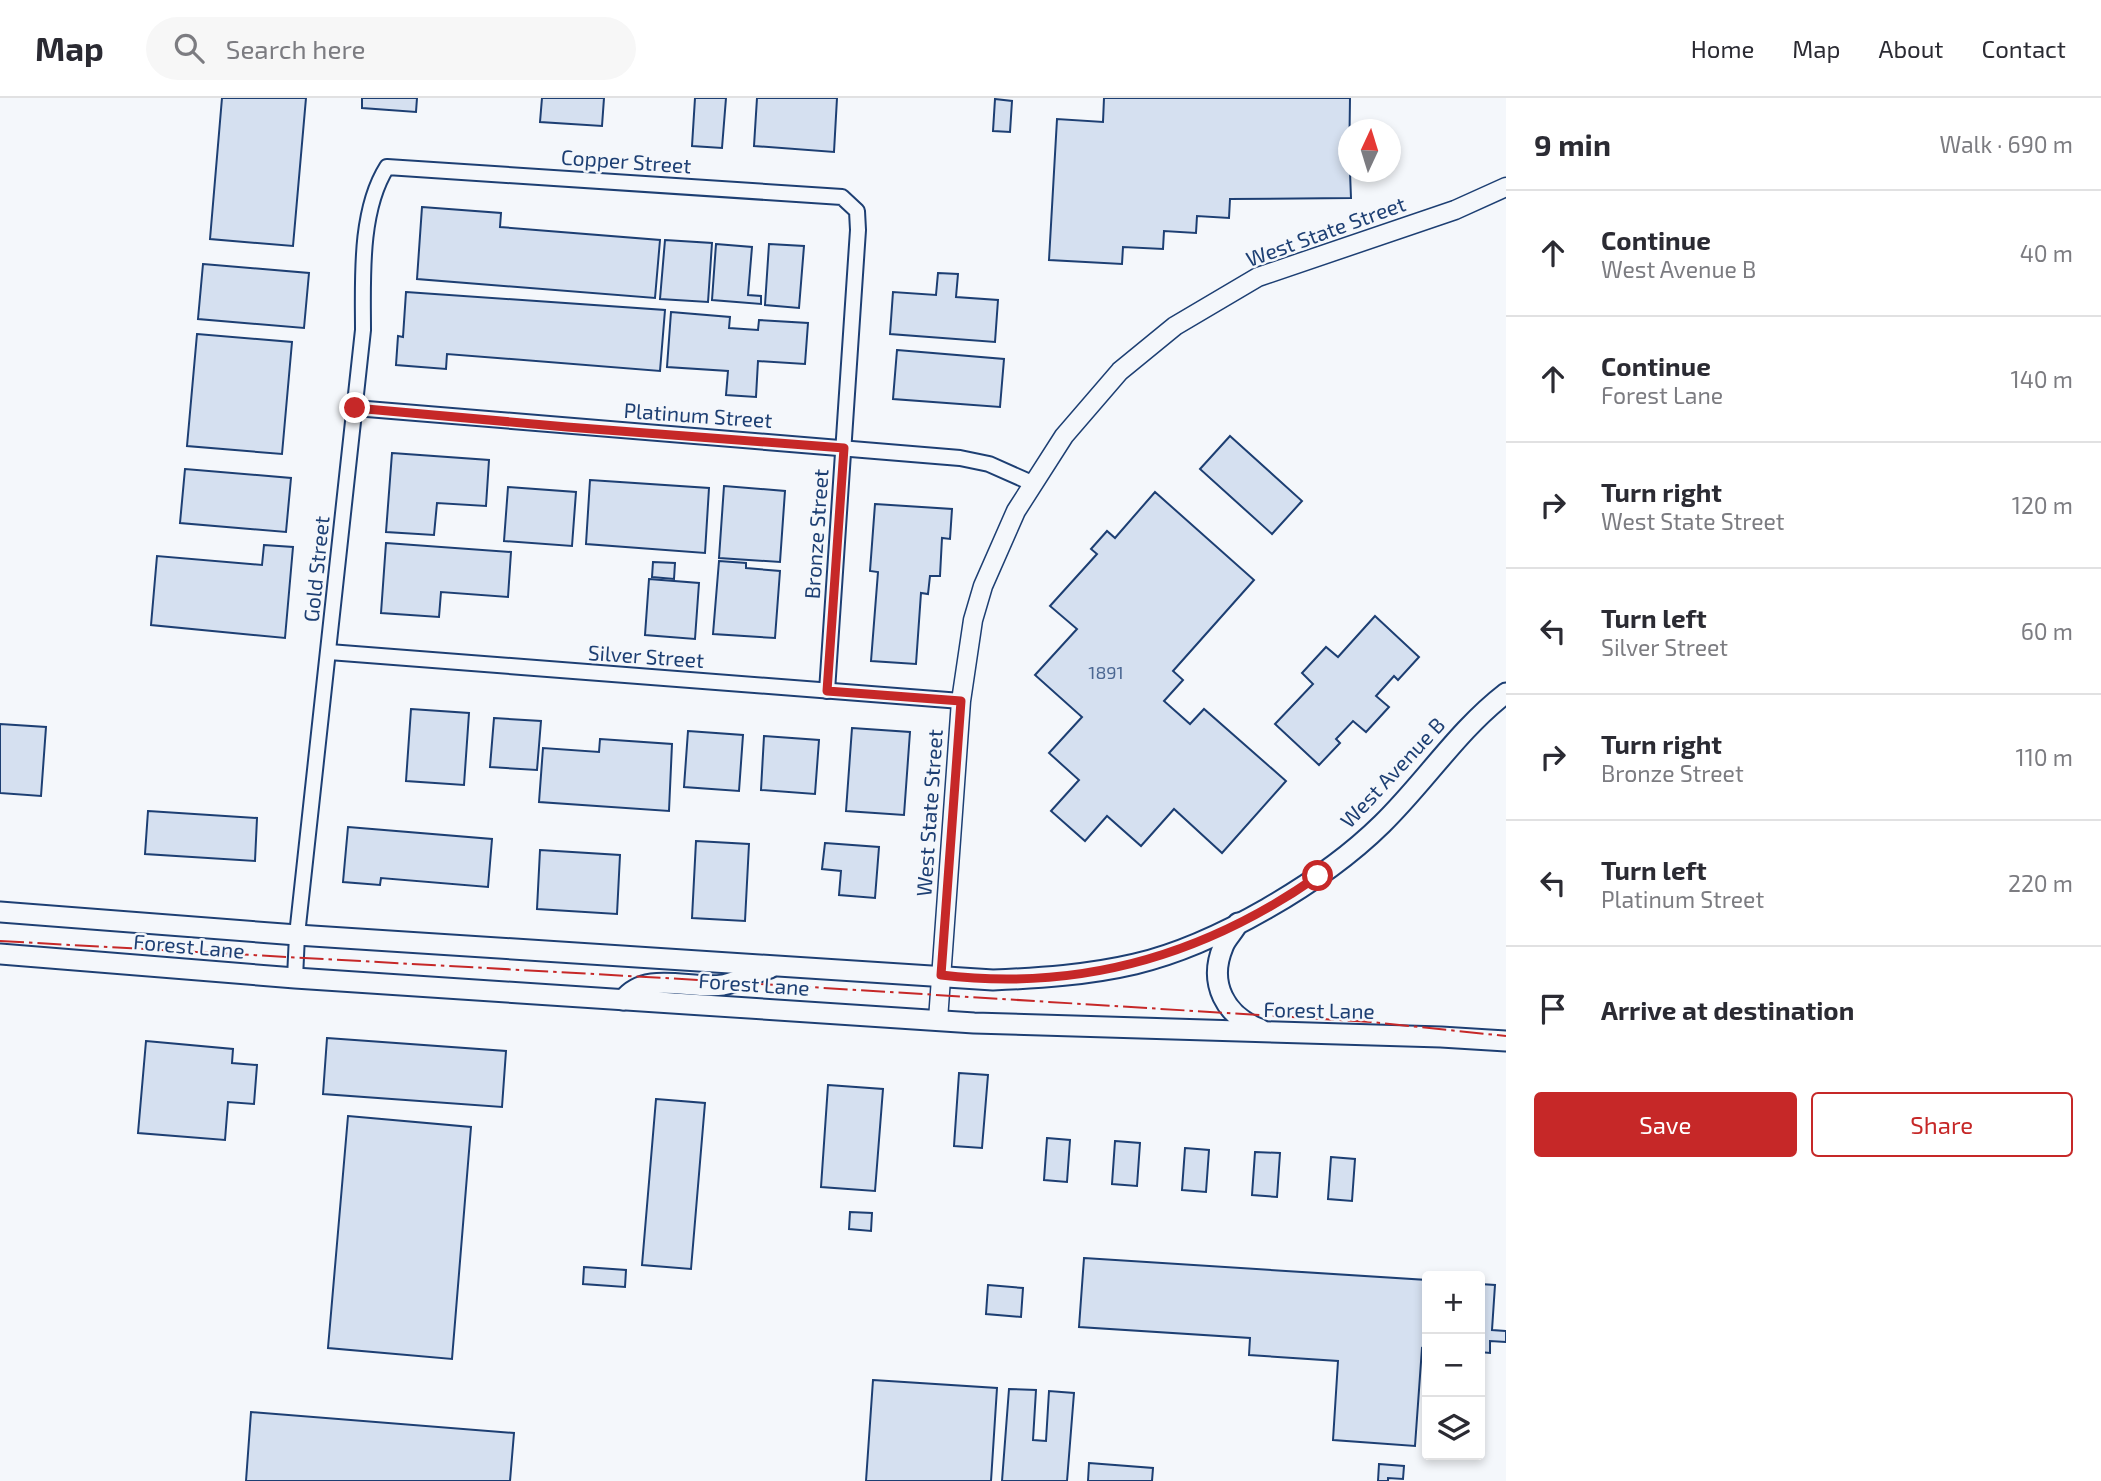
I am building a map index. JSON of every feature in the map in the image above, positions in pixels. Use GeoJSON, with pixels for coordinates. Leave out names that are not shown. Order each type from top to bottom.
{"type":"FeatureCollection","features":[{"type":"Feature","properties":{"kind":"main road","name":"West Avenue B"},"geometry":{"type":"LineString","coordinates":[[1238,923],[1289,896],[1353,849],[1382,824],[1468,726],[1506,693]]}},
{"type":"Feature","properties":{"kind":"main road","name":"Forest Lane"},"geometry":{"type":"LineString","coordinates":[[0,912],[297,935],[993,980],[1104,970],[1138,963],[1194,944],[1238,923]]}},
{"type":"Feature","properties":{"kind":"main road"},"geometry":{"type":"LineString","coordinates":[[1238,923],[1222,949],[1218,987],[1230,1011],[1248,1025],[1268,1032]]}},
{"type":"Feature","properties":{"kind":"main road","name":"Forest Lane"},"geometry":{"type":"LineString","coordinates":[[0,954],[295,978],[938,1020],[1506,1041]]}},
{"type":"Feature","properties":{"kind":"main road"},"geometry":{"type":"LineString","coordinates":[[623,1000],[630,990],[643,985],[723,985],[777,965]]}},
{"type":"Feature","properties":{"kind":"street","name":"Copper Street"},"geometry":{"type":"LineString","coordinates":[[387,167],[842,198],[857,211]]}},
{"type":"Feature","properties":{"kind":"street","name":"Gold Street"},"geometry":{"type":"LineString","coordinates":[[295,978],[297,935],[363,330],[368,217],[379,180],[387,167]]}},
{"type":"Feature","properties":{"kind":"street","name":"West State Street"},"geometry":{"type":"LineString","coordinates":[[938,1020],[961,701],[973,620],[983,586],[1016,511],[1064,436],[1121,371],[1175,326],[1258,277],[1455,211],[1506,187]]}},
{"type":"Feature","properties":{"kind":"street","name":"Bronze Street"},"geometry":{"type":"LineString","coordinates":[[827,691],[855,300],[857,211]]}},
{"type":"Feature","properties":{"kind":"street","name":"Platinum Street"},"geometry":{"type":"LineString","coordinates":[[355,408],[960,458],[989,464],[1034,484]]}},
{"type":"Feature","properties":{"kind":"street","name":"Silver Street"},"geometry":{"type":"LineString","coordinates":[[329,652],[961,701]]}},
{"type":"Feature","properties":{"kind":"building"},"geometry":{"type":"Polygon","coordinates":[[[222,98],[306,98],[293,246],[210,239],[222,98]]]}},
{"type":"Feature","properties":{"kind":"building"},"geometry":{"type":"Polygon","coordinates":[[[362,98],[417,98],[416,112],[362,108],[362,98]]]}},
{"type":"Feature","properties":{"kind":"building"},"geometry":{"type":"Polygon","coordinates":[[[542,98],[604,98],[602,126],[540,122],[542,98]]]}},
{"type":"Feature","properties":{"kind":"building"},"geometry":{"type":"Polygon","coordinates":[[[695,98],[726,98],[722,148],[692,146],[695,98]]]}},
{"type":"Feature","properties":{"kind":"building"},"geometry":{"type":"Polygon","coordinates":[[[757,98],[837,98],[834,152],[754,146],[757,98]]]}},
{"type":"Feature","properties":{"kind":"building"},"geometry":{"type":"Polygon","coordinates":[[[1104,98],[1350,98],[1350,119],[1338,119],[1338,182],[1350,182],[1351,198],[1230,199],[1229,218],[1197,216],[1196,233],[1164,231],[1163,249],[1123,247],[1122,264],[1049,260],[1057,119],[1103,122],[1104,98]]]}},
{"type":"Feature","properties":{"kind":"building"},"geometry":{"type":"Polygon","coordinates":[[[995,99],[1012,101],[1010,132],[993,131],[995,99]]]}},
{"type":"Feature","properties":{"kind":"building"},"geometry":{"type":"Polygon","coordinates":[[[422,207],[501,213],[500,227],[660,240],[655,298],[417,279],[422,207]]]}},
{"type":"Feature","properties":{"kind":"building"},"geometry":{"type":"Polygon","coordinates":[[[665,240],[712,243],[708,302],[660,299],[665,240]]]}},
{"type":"Feature","properties":{"kind":"building"},"geometry":{"type":"Polygon","coordinates":[[[716,244],[752,247],[748,295],[761,296],[761,304],[712,300],[716,244]]]}},
{"type":"Feature","properties":{"kind":"building"},"geometry":{"type":"Polygon","coordinates":[[[769,244],[804,246],[799,308],[765,305],[769,244]]]}},
{"type":"Feature","properties":{"kind":"building"},"geometry":{"type":"Polygon","coordinates":[[[203,264],[309,273],[304,328],[198,319],[203,264]]]}},
{"type":"Feature","properties":{"kind":"building"},"geometry":{"type":"Polygon","coordinates":[[[938,273],[958,274],[956,297],[998,300],[995,342],[890,334],[893,292],[936,295],[938,273]]]}},
{"type":"Feature","properties":{"kind":"building"},"geometry":{"type":"Polygon","coordinates":[[[406,292],[665,310],[660,371],[447,354],[446,369],[396,365],[398,336],[403,337],[406,292]]]}},
{"type":"Feature","properties":{"kind":"building"},"geometry":{"type":"Polygon","coordinates":[[[671,312],[730,317],[729,328],[758,330],[759,320],[808,323],[805,364],[758,361],[756,397],[726,395],[728,371],[667,367],[671,312]]]}},
{"type":"Feature","properties":{"kind":"building"},"geometry":{"type":"Polygon","coordinates":[[[197,334],[292,342],[282,454],[187,446],[197,334]]]}},
{"type":"Feature","properties":{"kind":"building"},"geometry":{"type":"Polygon","coordinates":[[[897,350],[1004,359],[1000,407],[893,399],[897,350]]]}},
{"type":"Feature","properties":{"kind":"building"},"geometry":{"type":"Polygon","coordinates":[[[1230,436],[1302,501],[1272,534],[1200,469],[1230,436]]]}},
{"type":"Feature","properties":{"kind":"building"},"geometry":{"type":"Polygon","coordinates":[[[392,453],[489,460],[486,506],[437,503],[434,535],[386,532],[392,453]]]}},
{"type":"Feature","properties":{"kind":"building"},"geometry":{"type":"Polygon","coordinates":[[[185,469],[291,478],[286,532],[180,523],[185,469]]]}},
{"type":"Feature","properties":{"kind":"building"},"geometry":{"type":"Polygon","coordinates":[[[590,480],[709,488],[705,553],[586,544],[590,480]]]}},
{"type":"Feature","properties":{"kind":"building"},"geometry":{"type":"Polygon","coordinates":[[[724,486],[785,491],[780,562],[719,558],[724,486]]]}},
{"type":"Feature","properties":{"kind":"building"},"geometry":{"type":"Polygon","coordinates":[[[508,487],[576,492],[572,546],[504,541],[508,487]]]}},
{"type":"Feature","properties":{"kind":"building"},"geometry":{"type":"Polygon","coordinates":[[[1155,492],[1254,580],[1173,671],[1183,680],[1164,701],[1190,724],[1204,709],[1286,781],[1222,853],[1174,809],[1141,846],[1107,816],[1085,841],[1051,811],[1079,780],[1049,753],[1082,717],[1035,675],[1077,629],[1050,606],[1097,554],[1091,549],[1107,531],[1115,538],[1155,492]]]}},
{"type":"Feature","properties":{"kind":"building"},"geometry":{"type":"Polygon","coordinates":[[[875,504],[952,509],[950,539],[942,538],[940,576],[930,576],[928,594],[921,593],[916,664],[871,661],[878,572],[870,571],[875,504]]]}},
{"type":"Feature","properties":{"kind":"building"},"geometry":{"type":"Polygon","coordinates":[[[386,543],[511,552],[508,597],[441,592],[439,617],[381,613],[386,543]]]}},
{"type":"Feature","properties":{"kind":"building"},"geometry":{"type":"Polygon","coordinates":[[[264,545],[293,547],[285,638],[151,625],[157,556],[262,565],[264,545]]]}},
{"type":"Feature","properties":{"kind":"building"},"geometry":{"type":"Polygon","coordinates":[[[719,561],[746,563],[746,568],[780,571],[775,638],[713,634],[719,561]]]}},
{"type":"Feature","properties":{"kind":"building"},"geometry":{"type":"Polygon","coordinates":[[[653,562],[675,563],[674,579],[652,577],[653,562]]]}},
{"type":"Feature","properties":{"kind":"building"},"geometry":{"type":"Polygon","coordinates":[[[649,579],[699,583],[695,639],[645,635],[649,579]]]}},
{"type":"Feature","properties":{"kind":"building"},"geometry":{"type":"Polygon","coordinates":[[[1375,616],[1419,657],[1398,680],[1394,676],[1376,696],[1389,707],[1366,732],[1353,721],[1336,739],[1340,743],[1319,765],[1275,724],[1313,684],[1302,673],[1326,647],[1338,657],[1375,616]]]}},
{"type":"Feature","properties":{"kind":"building"},"geometry":{"type":"Polygon","coordinates":[[[411,709],[469,713],[464,785],[406,781],[411,709]]]}},
{"type":"Feature","properties":{"kind":"building"},"geometry":{"type":"Polygon","coordinates":[[[494,718],[541,721],[537,770],[490,767],[494,718]]]}},
{"type":"Feature","properties":{"kind":"building"},"geometry":{"type":"Polygon","coordinates":[[[0,724],[46,727],[41,796],[0,793],[0,724]]]}},
{"type":"Feature","properties":{"kind":"building"},"geometry":{"type":"Polygon","coordinates":[[[852,728],[910,732],[904,815],[846,811],[852,728]]]}},
{"type":"Feature","properties":{"kind":"building"},"geometry":{"type":"Polygon","coordinates":[[[688,731],[743,735],[739,791],[684,787],[688,731]]]}},
{"type":"Feature","properties":{"kind":"building"},"geometry":{"type":"Polygon","coordinates":[[[764,736],[819,740],[815,794],[761,790],[764,736]]]}},
{"type":"Feature","properties":{"kind":"building"},"geometry":{"type":"Polygon","coordinates":[[[600,739],[672,744],[669,811],[539,802],[543,748],[599,752],[600,739]]]}},
{"type":"Feature","properties":{"kind":"building"},"geometry":{"type":"Polygon","coordinates":[[[148,811],[257,818],[255,861],[145,854],[148,811]]]}},
{"type":"Feature","properties":{"kind":"building"},"geometry":{"type":"Polygon","coordinates":[[[348,827],[492,839],[488,887],[381,878],[380,885],[343,882],[348,827]]]}},
{"type":"Feature","properties":{"kind":"building"},"geometry":{"type":"Polygon","coordinates":[[[696,841],[749,844],[745,921],[692,918],[696,841]]]}},
{"type":"Feature","properties":{"kind":"building"},"geometry":{"type":"Polygon","coordinates":[[[825,843],[879,847],[875,898],[839,895],[841,871],[822,869],[825,843]]]}},
{"type":"Feature","properties":{"kind":"building"},"geometry":{"type":"Polygon","coordinates":[[[540,850],[620,855],[617,914],[537,909],[540,850]]]}},
{"type":"Feature","properties":{"kind":"building"},"geometry":{"type":"Polygon","coordinates":[[[327,1038],[506,1051],[502,1107],[323,1094],[327,1038]]]}},
{"type":"Feature","properties":{"kind":"building"},"geometry":{"type":"Polygon","coordinates":[[[146,1041],[233,1049],[232,1063],[257,1065],[254,1104],[228,1102],[225,1140],[138,1133],[146,1041]]]}},
{"type":"Feature","properties":{"kind":"building"},"geometry":{"type":"Polygon","coordinates":[[[959,1073],[988,1075],[982,1148],[954,1146],[959,1073]]]}},
{"type":"Feature","properties":{"kind":"building"},"geometry":{"type":"Polygon","coordinates":[[[828,1085],[883,1089],[875,1191],[821,1187],[828,1085]]]}},
{"type":"Feature","properties":{"kind":"building"},"geometry":{"type":"Polygon","coordinates":[[[656,1099],[705,1103],[691,1269],[642,1265],[656,1099]]]}},
{"type":"Feature","properties":{"kind":"building"},"geometry":{"type":"Polygon","coordinates":[[[348,1116],[471,1127],[452,1359],[328,1348],[348,1116]]]}},
{"type":"Feature","properties":{"kind":"building"},"geometry":{"type":"Polygon","coordinates":[[[1047,1138],[1070,1140],[1067,1182],[1044,1180],[1047,1138]]]}},
{"type":"Feature","properties":{"kind":"building"},"geometry":{"type":"Polygon","coordinates":[[[1115,1141],[1140,1143],[1137,1186],[1112,1184],[1115,1141]]]}},
{"type":"Feature","properties":{"kind":"building"},"geometry":{"type":"Polygon","coordinates":[[[1185,1148],[1209,1150],[1206,1192],[1182,1190],[1185,1148]]]}},
{"type":"Feature","properties":{"kind":"building"},"geometry":{"type":"Polygon","coordinates":[[[1255,1152],[1280,1153],[1277,1197],[1252,1195],[1255,1152]]]}},
{"type":"Feature","properties":{"kind":"building"},"geometry":{"type":"Polygon","coordinates":[[[1331,1157],[1355,1159],[1352,1201],[1328,1199],[1331,1157]]]}},
{"type":"Feature","properties":{"kind":"building"},"geometry":{"type":"Polygon","coordinates":[[[850,1212],[872,1213],[871,1231],[849,1229],[850,1212]]]}},
{"type":"Feature","properties":{"kind":"building"},"geometry":{"type":"Polygon","coordinates":[[[1084,1258],[1422,1280],[1422,1348],[1415,1446],[1333,1440],[1338,1361],[1249,1355],[1250,1338],[1079,1327],[1084,1258]]]}},
{"type":"Feature","properties":{"kind":"building"},"geometry":{"type":"Polygon","coordinates":[[[584,1267],[626,1270],[625,1287],[583,1284],[584,1267]]]}},
{"type":"Feature","properties":{"kind":"building"},"geometry":{"type":"Polygon","coordinates":[[[1485,1284],[1495,1285],[1492,1330],[1506,1331],[1506,1342],[1490,1341],[1490,1353],[1485,1352],[1485,1284]]]}},
{"type":"Feature","properties":{"kind":"building"},"geometry":{"type":"Polygon","coordinates":[[[988,1285],[1023,1288],[1021,1317],[986,1314],[988,1285]]]}},
{"type":"Feature","properties":{"kind":"building"},"geometry":{"type":"Polygon","coordinates":[[[873,1380],[997,1388],[991,1481],[866,1481],[873,1380]]]}},
{"type":"Feature","properties":{"kind":"building"},"geometry":{"type":"Polygon","coordinates":[[[1009,1389],[1036,1390],[1033,1440],[1046,1441],[1049,1391],[1074,1393],[1067,1481],[1002,1481],[1009,1389]]]}},
{"type":"Feature","properties":{"kind":"building"},"geometry":{"type":"Polygon","coordinates":[[[251,1412],[514,1433],[510,1481],[246,1481],[251,1412]]]}},
{"type":"Feature","properties":{"kind":"building"},"geometry":{"type":"Polygon","coordinates":[[[1089,1463],[1153,1468],[1152,1481],[1088,1481],[1089,1463]]]}},
{"type":"Feature","properties":{"kind":"building"},"geometry":{"type":"Polygon","coordinates":[[[1379,1464],[1404,1466],[1403,1479],[1388,1478],[1388,1481],[1378,1481],[1379,1464]]]}},
{"type":"Feature","properties":{"kind":"power"},"geometry":{"type":"LineString","coordinates":[[0,941],[665,978],[1371,1022],[1506,1036]]}},
{"type":"Feature","properties":{"kind":"route"},"geometry":{"type":"LineString","coordinates":[[355,408],[844,448],[827,691],[961,701],[941,975],[993,980],[1028,978],[1069,975],[1138,963],[1194,944],[1238,923],[1289,896],[1318,876]]}}]}
